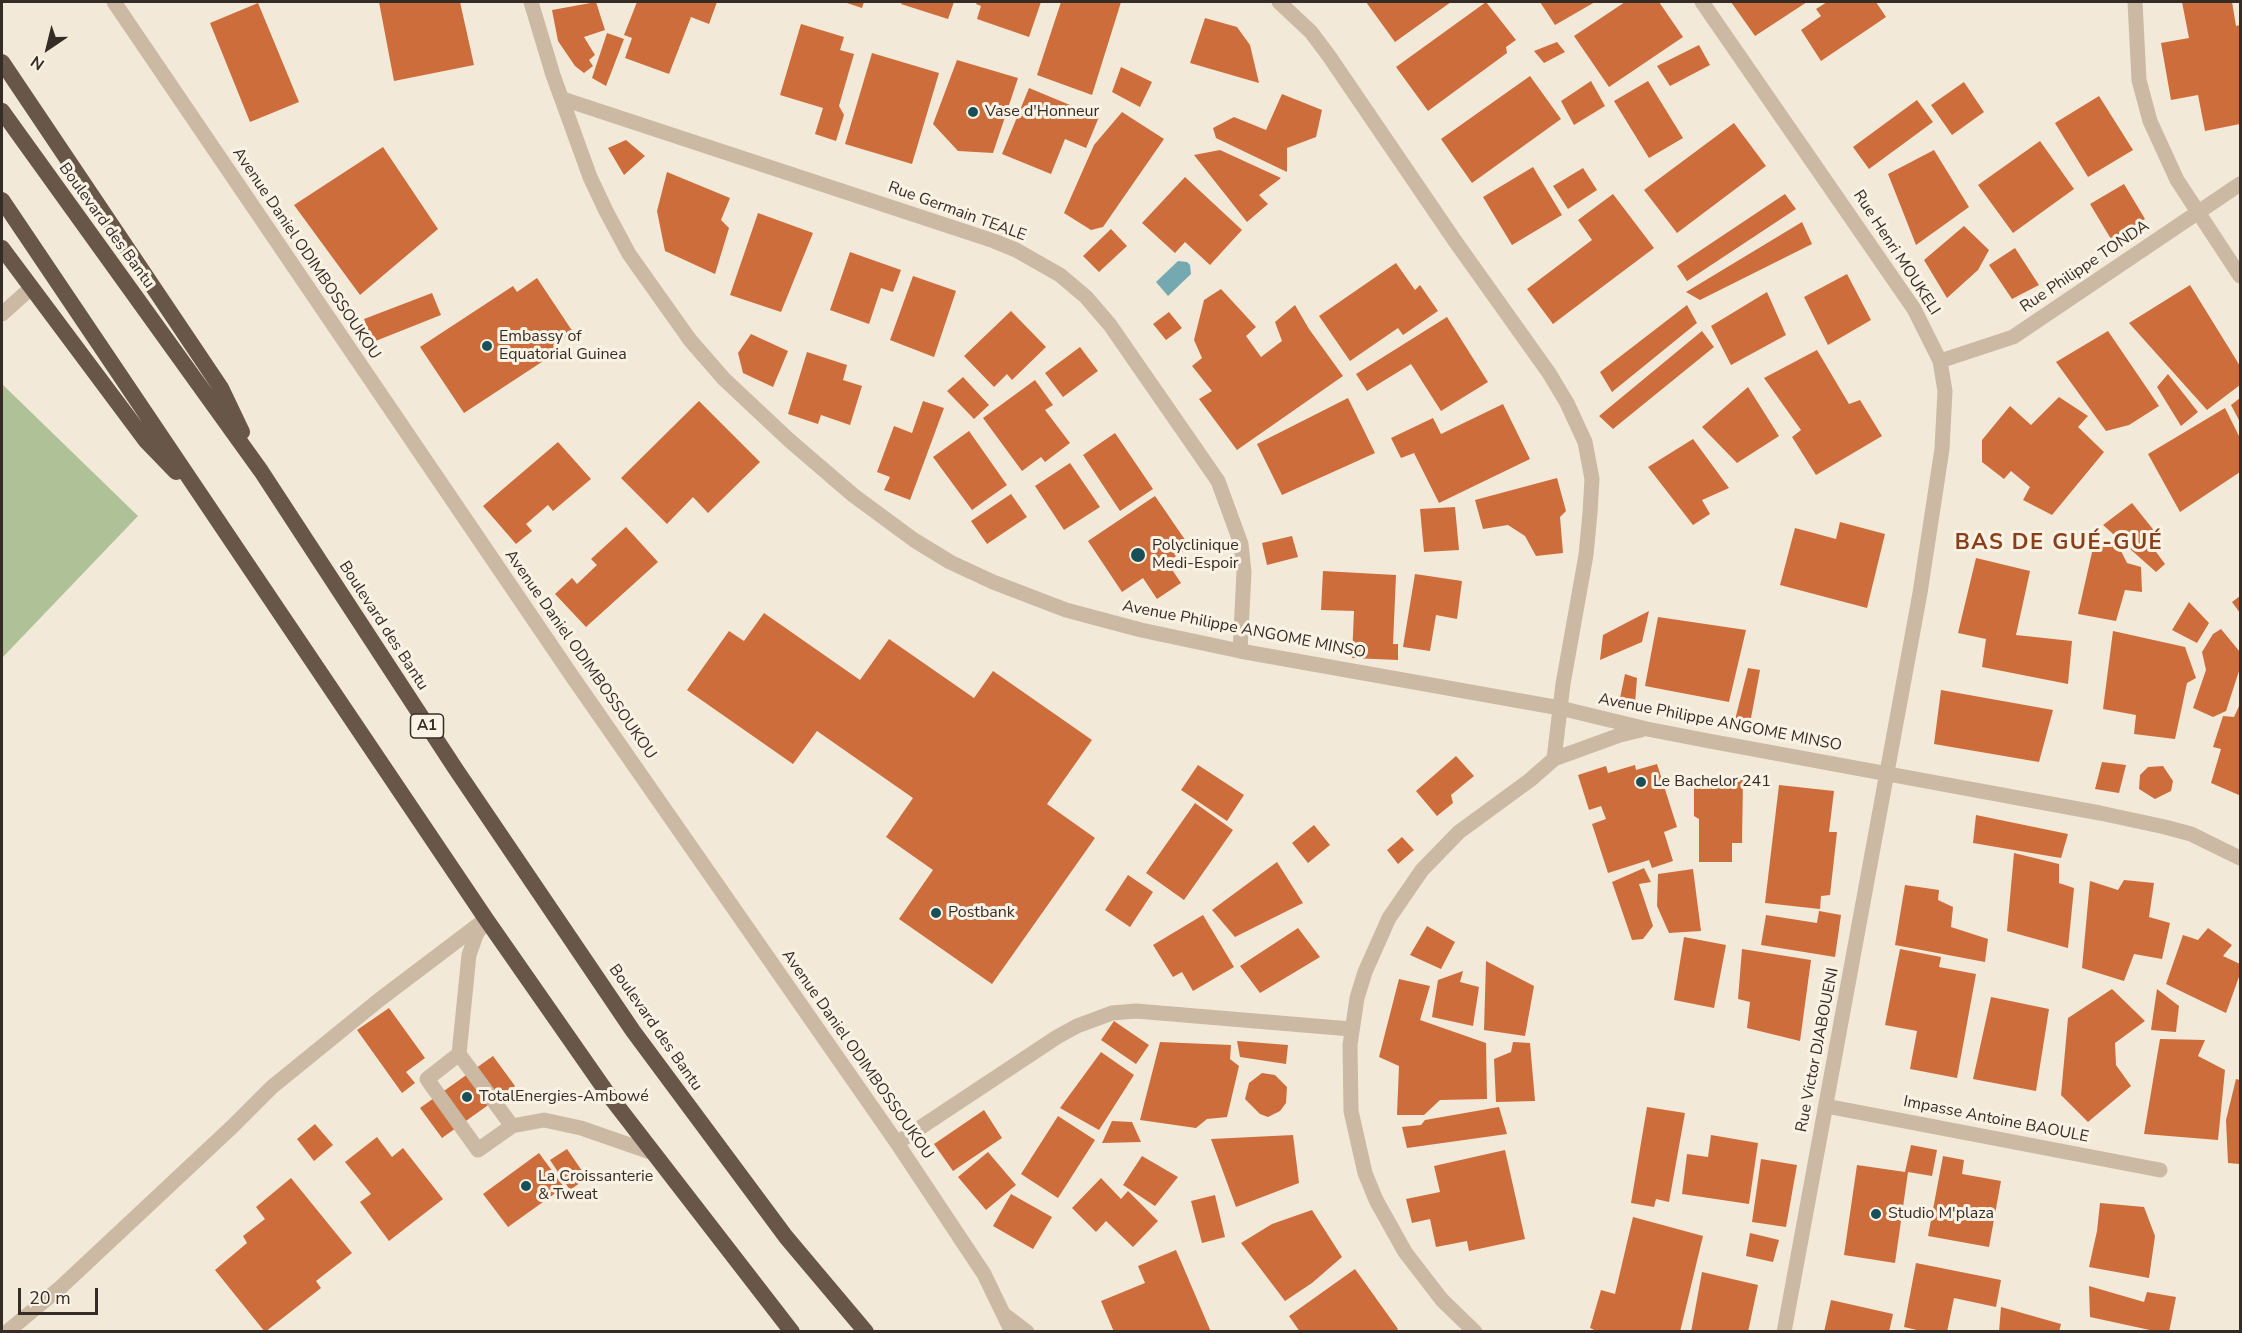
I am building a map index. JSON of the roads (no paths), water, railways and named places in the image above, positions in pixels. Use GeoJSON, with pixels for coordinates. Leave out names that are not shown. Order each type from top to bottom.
{"type":"FeatureCollection","features":[{"type":"Feature","properties":{"kind":"highway"},"geometry":{"type":"LineString","coordinates":[[2,62],[221,388],[261,471]]}},
{"type":"Feature","properties":{"kind":"highway","name":"Boulevard des Bantu"},"geometry":{"type":"LineString","coordinates":[[2,111],[261,471],[448,758],[633,1031],[786,1237],[866,1332]]}},
{"type":"Feature","properties":{"kind":"highway"},"geometry":{"type":"LineString","coordinates":[[2,200],[486,920],[608,1095],[792,1332]]}},
{"type":"Feature","properties":{"kind":"highway"},"geometry":{"type":"LineString","coordinates":[[2,248],[146,441],[210,508]]}},
{"type":"Feature","properties":{"kind":"street","name":"Avenue Daniel ODIMBOSSOUKOU"},"geometry":{"type":"LineString","coordinates":[[114,2],[574,679],[897,1143],[984,1274],[1012,1332]]}},
{"type":"Feature","properties":{"kind":"street","name":"Avenue Philippe ANGOME MINSO"},"geometry":{"type":"LineString","coordinates":[[531,2],[542,45],[590,177],[629,254],[690,340],[724,379],[789,440],[853,495],[914,540],[950,562],[993,582],[1066,610],[1141,630],[1240,651],[1560,708],[1647,729],[2165,826],[2206,840],[2241,858]]}},
{"type":"Feature","properties":{"kind":"street"},"geometry":{"type":"LineString","coordinates":[[1279,2],[1311,32],[1329,56],[1455,241],[1549,373],[1567,403],[1585,442],[1592,478],[1586,555],[1560,708],[1554,759]]}},
{"type":"Feature","properties":{"kind":"street","name":"Rue Henri MOUKELI"},"geometry":{"type":"LineString","coordinates":[[1702,2],[1899,286],[1914,309],[1940,361],[1945,391],[1940,460],[1920,592],[1887,774]]}},
{"type":"Feature","properties":{"kind":"street"},"geometry":{"type":"LineString","coordinates":[[2135,2],[2139,80],[2161,148],[2177,180],[2241,276]]}},
{"type":"Feature","properties":{"kind":"street","name":"Rue Germain TEALE"},"geometry":{"type":"LineString","coordinates":[[563,99],[994,241],[1037,260],[1060,275],[1086,297],[1110,325],[1218,481],[1241,544],[1244,572],[1240,651]]}},
{"type":"Feature","properties":{"kind":"street","name":"Rue Philippe TONDA"},"geometry":{"type":"LineString","coordinates":[[1940,361],[2013,337],[2241,184]]}},
{"type":"Feature","properties":{"kind":"street"},"geometry":{"type":"LineString","coordinates":[[2,314],[31,288]]}},
{"type":"Feature","properties":{"kind":"street"},"geometry":{"type":"LineString","coordinates":[[1475,1332],[1442,1300],[1405,1252],[1376,1200],[1365,1173],[1351,1111],[1349,1073],[1351,1029],[1357,998],[1376,944],[1394,911],[1422,870],[1459,832],[1530,780],[1554,759],[1620,735],[1647,729]]}},
{"type":"Feature","properties":{"kind":"street","name":"Rue Victor DJABOUENI"},"geometry":{"type":"LineString","coordinates":[[1784,1332],[1887,774]]}},
{"type":"Feature","properties":{"kind":"street"},"geometry":{"type":"LineString","coordinates":[[486,920],[476,935],[469,955],[459,1054],[512,1126]]}},
{"type":"Feature","properties":{"kind":"street"},"geometry":{"type":"LineString","coordinates":[[7,1332],[61,1287],[272,1087],[379,1000],[486,920]]}},
{"type":"Feature","properties":{"kind":"street"},"geometry":{"type":"LineString","coordinates":[[897,1143],[1057,1037],[1077,1026],[1112,1013],[1148,1012],[1351,1029]]}},
{"type":"Feature","properties":{"kind":"street"},"geometry":{"type":"LineString","coordinates":[[459,1054],[427,1079],[478,1150],[512,1126],[544,1120],[561,1122],[653,1153]]}},
{"type":"Feature","properties":{"kind":"street","name":"Impasse Antoine BAOULE"},"geometry":{"type":"LineString","coordinates":[[1826,1106],[2160,1170]]}},
{"type":"Feature","properties":{"kind":"street"},"geometry":{"type":"LineString","coordinates":[[1006,1316],[1027,1332]]}},
{"type":"Feature","properties":{"kind":"water"},"geometry":{"type":"Polygon","coordinates":[[[1178,261],[1187,262],[1190,265],[1191,274],[1168,296],[1156,282],[1178,261]]]}},
{"type":"Feature","properties":{"kind":"place","name":"Vase d'Honneur"},"geometry":{"type":"Point","coordinates":[973,112]}},
{"type":"Feature","properties":{"kind":"place","name":"Embassy of Equatorial Guinea"},"geometry":{"type":"Point","coordinates":[487,346]}},
{"type":"Feature","properties":{"kind":"place","name":"Polyclinique Medi-Espoir"},"geometry":{"type":"Point","coordinates":[1138,555]}},
{"type":"Feature","properties":{"kind":"place","name":"Le Bachelor 241"},"geometry":{"type":"Point","coordinates":[1641,782]}},
{"type":"Feature","properties":{"kind":"place","name":"Postbank"},"geometry":{"type":"Point","coordinates":[936,913]}},
{"type":"Feature","properties":{"kind":"place","name":"TotalEnergies-Ambowé"},"geometry":{"type":"Point","coordinates":[467,1097]}},
{"type":"Feature","properties":{"kind":"place","name":"La Croissanterie & Tweat"},"geometry":{"type":"Point","coordinates":[526,1186]}},
{"type":"Feature","properties":{"kind":"place","name":"Studio M'plaza"},"geometry":{"type":"Point","coordinates":[1876,1214]}},
{"type":"Feature","properties":{"kind":"district","name":"BAS DE GUÉ-GUÉ"},"geometry":{"type":"Point","coordinates":[2059,544]}}]}
